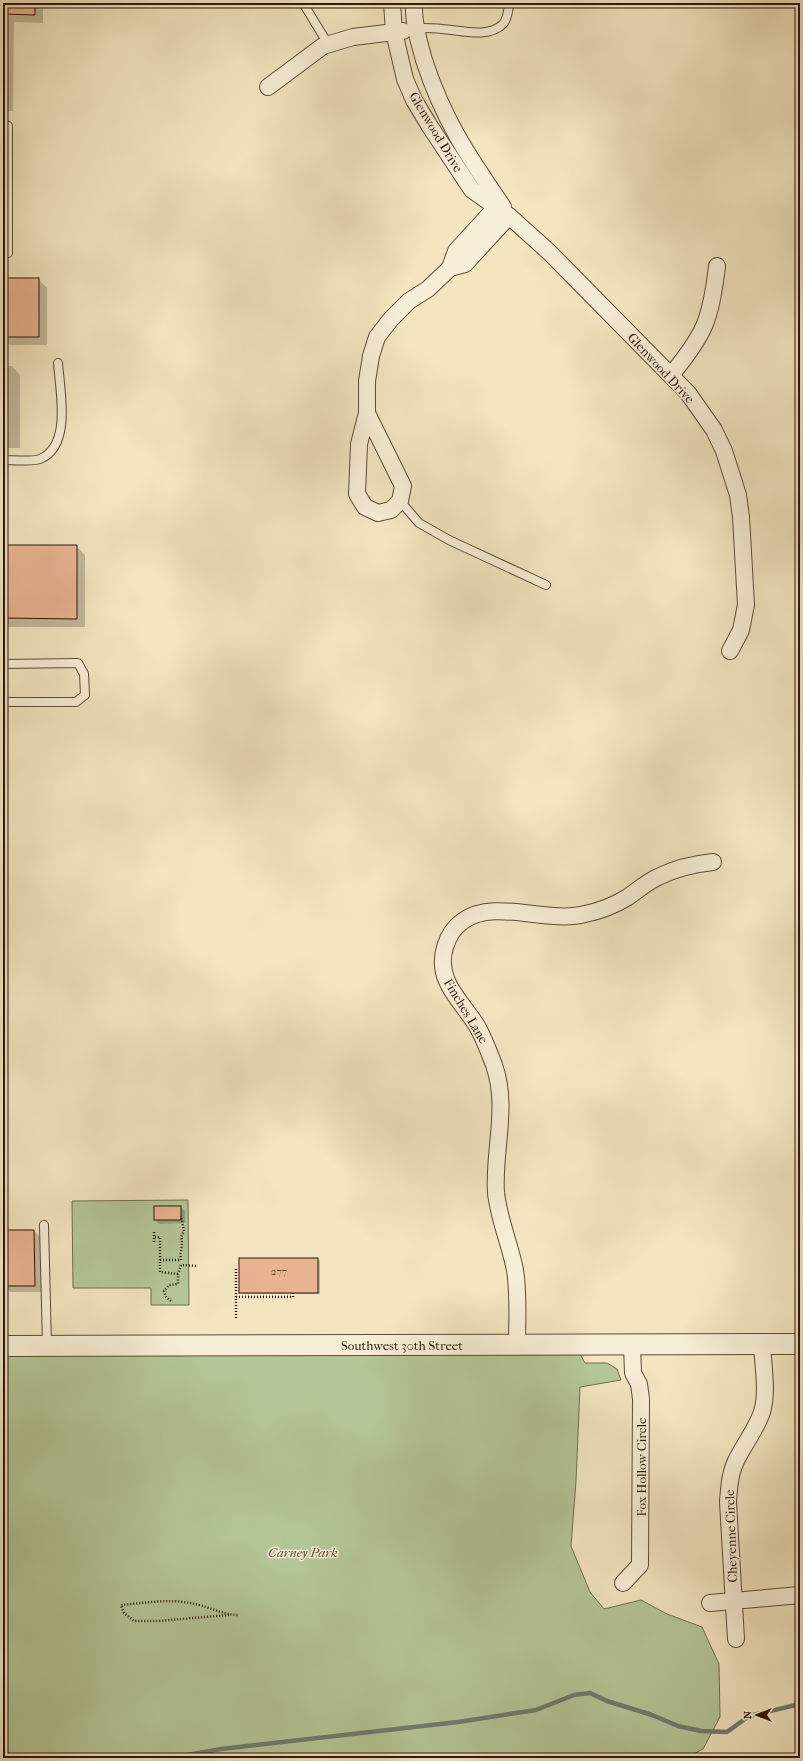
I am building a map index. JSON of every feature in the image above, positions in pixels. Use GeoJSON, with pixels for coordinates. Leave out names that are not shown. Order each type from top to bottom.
{"type":"FeatureCollection","features":[{"type":"Feature","properties":{"kind":"street","name":"Glenwood Drive"},"geometry":{"type":"LineString","coordinates":[[392,3],[394,32],[405,79],[414,100],[429,125],[472,190],[502,209],[549,252],[688,393],[714,430],[724,451],[738,495],[746,605],[741,630],[730,651]]}},
{"type":"Feature","properties":{"kind":"street","name":"Glenwood Drive"},"geometry":{"type":"LineString","coordinates":[[414,3],[417,28],[432,85],[448,121],[466,154],[502,209]]}},
{"type":"Feature","properties":{"kind":"street"},"geometry":{"type":"LineString","coordinates":[[268,87],[323,46],[328,44],[353,38],[417,28]]}},
{"type":"Feature","properties":{"kind":"street"},"geometry":{"type":"LineString","coordinates":[[367,413],[403,486],[400,501],[391,510],[378,513],[365,506],[357,494],[359,444],[367,413],[367,380],[371,356],[378,337],[391,319],[409,301],[428,289],[450,268],[465,264],[502,209]]}},
{"type":"Feature","properties":{"kind":"street"},"geometry":{"type":"LineString","coordinates":[[671,375],[690,352],[704,330],[712,305],[717,266]]}},
{"type":"Feature","properties":{"kind":"street","name":"Finches Lane"},"geometry":{"type":"LineString","coordinates":[[517,1345],[515,1271],[501,1221],[496,1194],[495,1168],[501,1115],[500,1094],[496,1070],[488,1047],[477,1026],[446,984],[442,970],[442,955],[446,942],[452,932],[462,921],[473,915],[488,910],[555,917],[584,915],[606,908],[626,898],[656,878],[676,869],[698,863],[713,862]]}},
{"type":"Feature","properties":{"kind":"street","name":"Southwest 30th Street"},"geometry":{"type":"LineString","coordinates":[[3,1346],[632,1346],[800,1344]]}},
{"type":"Feature","properties":{"kind":"street","name":"Cheyenne Circle"},"geometry":{"type":"LineString","coordinates":[[736,1639],[728,1502],[729,1484],[737,1459],[755,1430],[762,1411],[764,1401],[762,1345]]}},
{"type":"Feature","properties":{"kind":"street","name":"Fox Hollow Circle"},"geometry":{"type":"LineString","coordinates":[[623,1583],[640,1565],[641,1399],[639,1384],[633,1373],[632,1346]]}},
{"type":"Feature","properties":{"kind":"street"},"geometry":{"type":"LineString","coordinates":[[710,1603],[800,1595]]}},
{"type":"Feature","properties":{"kind":"lane"},"geometry":{"type":"LineString","coordinates":[[303,3],[328,44]]}},
{"type":"Feature","properties":{"kind":"lane"},"geometry":{"type":"LineString","coordinates":[[417,28],[443,29],[470,34],[491,30],[502,25],[506,20],[509,6]]}},
{"type":"Feature","properties":{"kind":"lane"},"geometry":{"type":"LineString","coordinates":[[3,126],[8,126],[8,253],[3,253]]}},
{"type":"Feature","properties":{"kind":"lane"},"geometry":{"type":"LineString","coordinates":[[3,460],[40,460],[56,446],[62,427],[58,363]]}},
{"type":"Feature","properties":{"kind":"lane"},"geometry":{"type":"LineString","coordinates":[[400,501],[419,523],[449,540],[546,585]]}},
{"type":"Feature","properties":{"kind":"lane"},"geometry":{"type":"LineString","coordinates":[[3,664],[78,663],[84,674],[85,695],[76,702],[3,702]]}},
{"type":"Feature","properties":{"kind":"lane"},"geometry":{"type":"LineString","coordinates":[[44,1225],[47,1346]]}},
{"type":"Feature","properties":{"kind":"path"},"geometry":{"type":"LineString","coordinates":[[171,1301],[166,1297],[164,1291],[168,1285],[178,1284],[178,1274],[181,1265],[180,1253],[183,1244],[181,1237],[184,1231],[181,1216]]}},
{"type":"Feature","properties":{"kind":"path"},"geometry":{"type":"LineString","coordinates":[[154,1232],[154,1242]]}},
{"type":"Feature","properties":{"kind":"path"},"geometry":{"type":"LineString","coordinates":[[154,1237],[160,1237],[160,1272],[178,1274]]}},
{"type":"Feature","properties":{"kind":"path"},"geometry":{"type":"LineString","coordinates":[[160,1260],[181,1260]]}},
{"type":"Feature","properties":{"kind":"path"},"geometry":{"type":"LineString","coordinates":[[181,1265],[198,1266]]}},
{"type":"Feature","properties":{"kind":"path"},"geometry":{"type":"LineString","coordinates":[[236,1269],[236,1318]]}},
{"type":"Feature","properties":{"kind":"path"},"geometry":{"type":"LineString","coordinates":[[236,1296],[293,1296],[293,1293]]}},
{"type":"Feature","properties":{"kind":"path"},"geometry":{"type":"LineString","coordinates":[[229,1615],[195,1604],[180,1602],[121,1605],[124,1613],[134,1621],[158,1621],[239,1615]]}},
{"type":"Feature","properties":{"kind":"green space"},"geometry":{"type":"Polygon","coordinates":[[[188,1200],[189,1305],[151,1305],[151,1288],[73,1288],[72,1201],[188,1200]]]}},
{"type":"Feature","properties":{"kind":"green space","name":"Carney Park"},"geometry":{"type":"Polygon","coordinates":[[[3,1350],[580,1354],[585,1363],[607,1363],[617,1369],[621,1380],[580,1387],[576,1481],[571,1546],[590,1592],[604,1609],[641,1600],[667,1614],[702,1627],[719,1664],[720,1717],[703,1749],[686,1758],[3,1758],[3,1350]]]}},
{"type":"Feature","properties":{"kind":"building"},"geometry":{"type":"Polygon","coordinates":[[[3,3],[35,3],[35,15],[3,14],[3,3]]]}},
{"type":"Feature","properties":{"kind":"building"},"geometry":{"type":"Polygon","coordinates":[[[3,278],[39,278],[39,337],[3,337],[3,278]]]}},
{"type":"Feature","properties":{"kind":"building"},"geometry":{"type":"Polygon","coordinates":[[[3,545],[77,545],[77,619],[3,618],[3,545]]]}},
{"type":"Feature","properties":{"kind":"building"},"geometry":{"type":"Polygon","coordinates":[[[154,1206],[181,1206],[181,1220],[154,1220],[154,1206]]]}},
{"type":"Feature","properties":{"kind":"building"},"geometry":{"type":"Polygon","coordinates":[[[3,1230],[34,1230],[35,1286],[3,1286],[3,1230]]]}},
{"type":"Feature","properties":{"kind":"building"},"geometry":{"type":"Polygon","coordinates":[[[239,1258],[318,1258],[318,1293],[239,1293],[239,1258]]]}},
{"type":"Feature","properties":{"kind":"waterway"},"geometry":{"type":"LineString","coordinates":[[171,1758],[221,1749],[458,1722],[536,1710],[574,1695],[590,1693],[607,1701],[652,1715],[678,1726],[701,1731],[727,1732],[749,1716],[800,1704]]}}]}
